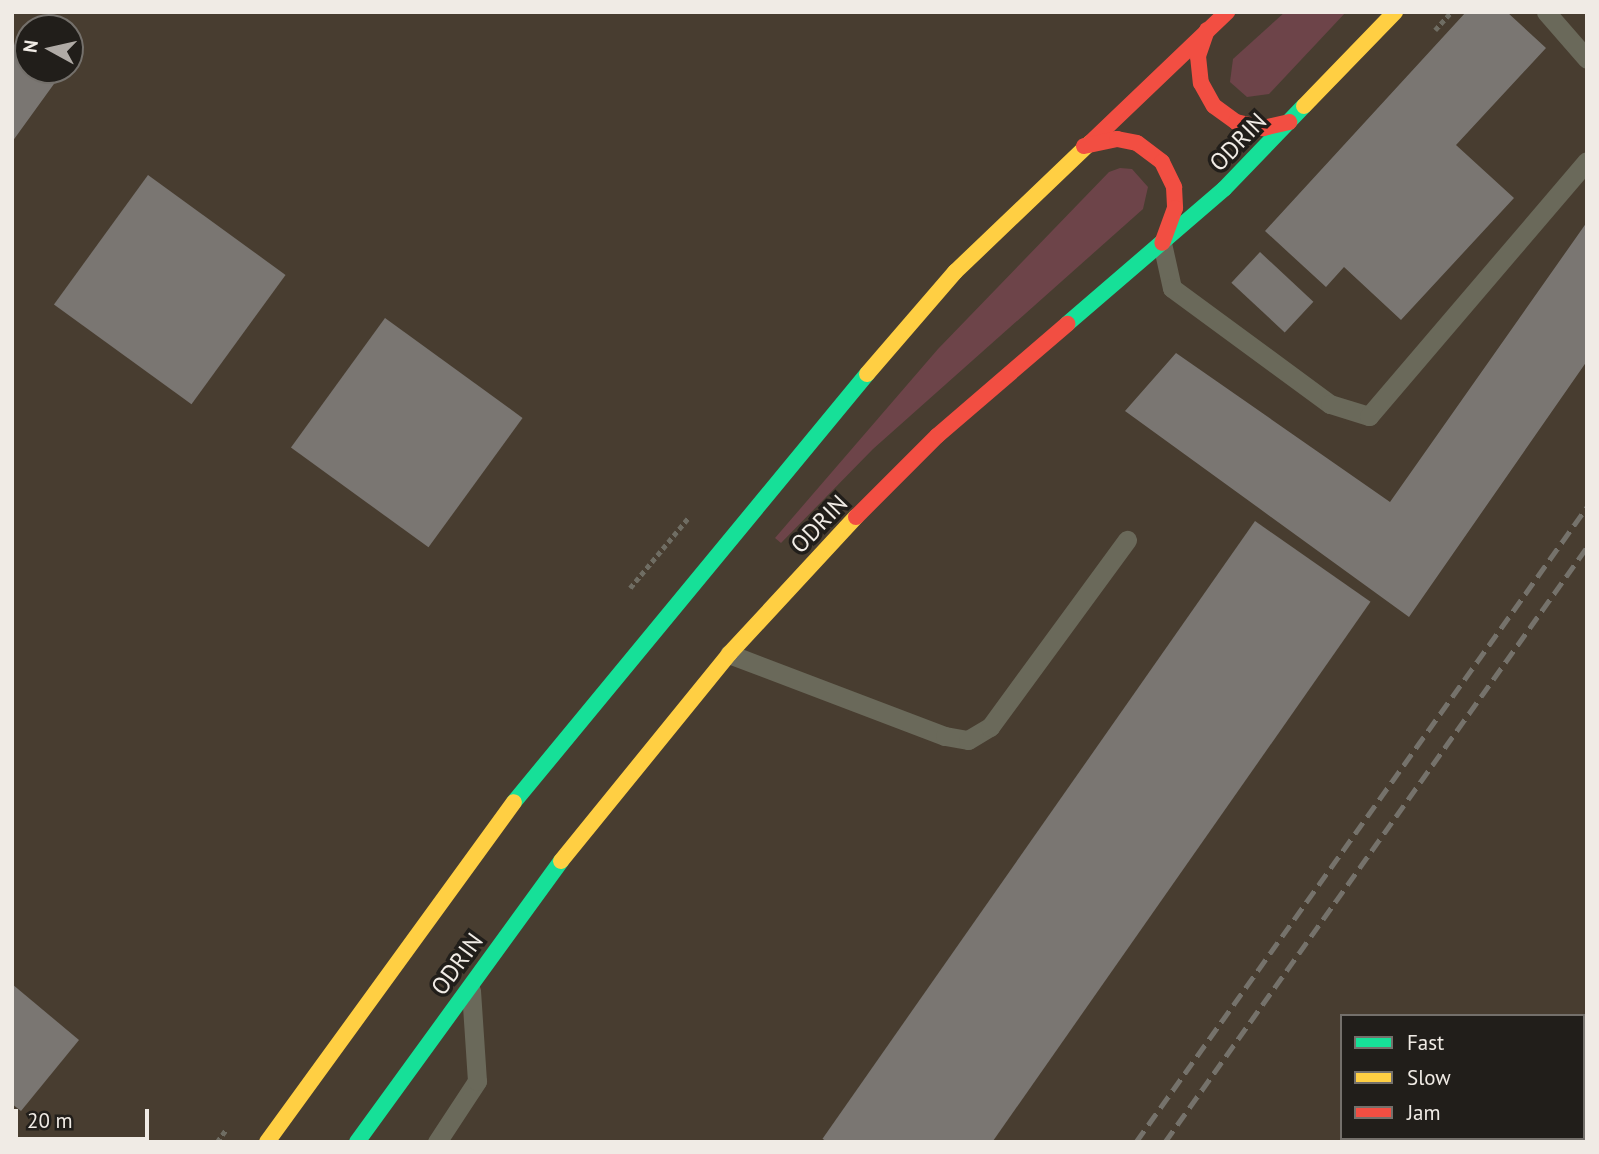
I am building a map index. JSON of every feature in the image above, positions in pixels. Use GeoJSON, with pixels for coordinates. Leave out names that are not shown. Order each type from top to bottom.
{"type":"FeatureCollection","features":[{"type":"Feature","properties":{"kind":"main road"},"geometry":{"type":"LineString","coordinates":[[267,1142],[495,825],[938,292],[1084,146],[1227,12]]}},
{"type":"Feature","properties":{"kind":"main road","name":"ODRIN"},"geometry":{"type":"LineString","coordinates":[[357,1142],[538,890],[729,654],[825,548],[937,436],[1224,190],[1395,12]]}},
{"type":"Feature","properties":{"kind":"main road"},"geometry":{"type":"LineString","coordinates":[[1207,30],[1198,56],[1201,83],[1214,106],[1236,122],[1263,128],[1289,122]]}},
{"type":"Feature","properties":{"kind":"main road"},"geometry":{"type":"LineString","coordinates":[[1084,146],[1117,139],[1137,143],[1162,162],[1174,187],[1175,208],[1162,243]]}},
{"type":"Feature","properties":{"kind":"lane"},"geometry":{"type":"LineString","coordinates":[[1546,12],[1587,59]]}},
{"type":"Feature","properties":{"kind":"lane"},"geometry":{"type":"LineString","coordinates":[[1162,243],[1172,288],[1330,404],[1369,416],[1587,161]]}},
{"type":"Feature","properties":{"kind":"lane"},"geometry":{"type":"LineString","coordinates":[[729,654],[945,736],[968,740],[990,727],[1128,540]]}},
{"type":"Feature","properties":{"kind":"lane"},"geometry":{"type":"LineString","coordinates":[[437,1142],[477,1081],[471,984]]}},
{"type":"Feature","properties":{"kind":"path"},"geometry":{"type":"LineString","coordinates":[[1433,32],[1451,12]]}},
{"type":"Feature","properties":{"kind":"shaded area"},"geometry":{"type":"Polygon","coordinates":[[[12,12],[1587,12],[1587,1142],[12,1142],[12,12]]]}},
{"type":"Feature","properties":{"kind":"shaded area"},"geometry":{"type":"Polygon","coordinates":[[[1285,12],[1346,12],[1269,94],[1247,97],[1230,82],[1233,59],[1285,12]]]}},
{"type":"Feature","properties":{"kind":"shaded area"},"geometry":{"type":"Polygon","coordinates":[[[1120,168],[1132,169],[1148,187],[1143,209],[873,449],[781,543],[775,538],[938,349],[1109,172],[1120,168]]]}},
{"type":"Feature","properties":{"kind":"building"},"geometry":{"type":"Polygon","coordinates":[[[1466,12],[1507,12],[1546,48],[1456,145],[1514,198],[1401,320],[1344,267],[1326,287],[1265,231],[1466,12]]]}},
{"type":"Feature","properties":{"kind":"building"},"geometry":{"type":"Polygon","coordinates":[[[12,43],[14,84],[54,84],[12,142],[12,43]]]}},
{"type":"Feature","properties":{"kind":"building"},"geometry":{"type":"Polygon","coordinates":[[[148,175],[286,275],[191,404],[54,304],[148,175]]]}},
{"type":"Feature","properties":{"kind":"building"},"geometry":{"type":"Polygon","coordinates":[[[1587,222],[1587,361],[1409,617],[1125,411],[1176,353],[1390,502],[1587,222]]]}},
{"type":"Feature","properties":{"kind":"building"},"geometry":{"type":"Polygon","coordinates":[[[1260,252],[1313,302],[1285,333],[1231,283],[1260,252]]]}},
{"type":"Feature","properties":{"kind":"building"},"geometry":{"type":"Polygon","coordinates":[[[385,318],[523,418],[428,547],[291,447],[385,318]]]}},
{"type":"Feature","properties":{"kind":"building"},"geometry":{"type":"Polygon","coordinates":[[[1255,521],[1371,602],[992,1142],[827,1142],[823,1139],[1255,521]]]}},
{"type":"Feature","properties":{"kind":"building"},"geometry":{"type":"Polygon","coordinates":[[[12,984],[79,1040],[21,1111],[12,1104],[12,984]]]}},
{"type":"Feature","properties":{"kind":"railway"},"geometry":{"type":"LineString","coordinates":[[1136,1142],[1587,507]]}},
{"type":"Feature","properties":{"kind":"railway"},"geometry":{"type":"LineString","coordinates":[[1165,1142],[1587,547]]}},
{"type":"Feature","properties":{"kind":"traffic: fast"},"geometry":{"type":"LineString","coordinates":[[1067,324],[1224,189],[1304,106]]}},
{"type":"Feature","properties":{"kind":"traffic: fast"},"geometry":{"type":"LineString","coordinates":[[514,802],[867,374]]}},
{"type":"Feature","properties":{"kind":"traffic: fast"},"geometry":{"type":"LineString","coordinates":[[357,1142],[561,861]]}},
{"type":"Feature","properties":{"kind":"traffic: slow"},"geometry":{"type":"LineString","coordinates":[[1304,106],[1395,12]]}},
{"type":"Feature","properties":{"kind":"traffic: slow"},"geometry":{"type":"LineString","coordinates":[[867,374],[955,272],[1090,143]]}},
{"type":"Feature","properties":{"kind":"traffic: slow"},"geometry":{"type":"LineString","coordinates":[[561,861],[729,654],[856,517]]}},
{"type":"Feature","properties":{"kind":"traffic: slow"},"geometry":{"type":"LineString","coordinates":[[267,1142],[514,802]]}},
{"type":"Feature","properties":{"kind":"traffic: jam"},"geometry":{"type":"LineString","coordinates":[[1090,143],[1227,12]]}},
{"type":"Feature","properties":{"kind":"traffic: jam"},"geometry":{"type":"LineString","coordinates":[[1207,30],[1198,56],[1201,83],[1214,106],[1236,122],[1263,128],[1289,122]]}},
{"type":"Feature","properties":{"kind":"traffic: jam"},"geometry":{"type":"LineString","coordinates":[[1084,146],[1117,139],[1137,143],[1162,162],[1174,187],[1175,208],[1162,243]]}},
{"type":"Feature","properties":{"kind":"traffic: jam"},"geometry":{"type":"LineString","coordinates":[[856,517],[937,436],[1067,324]]}}]}
